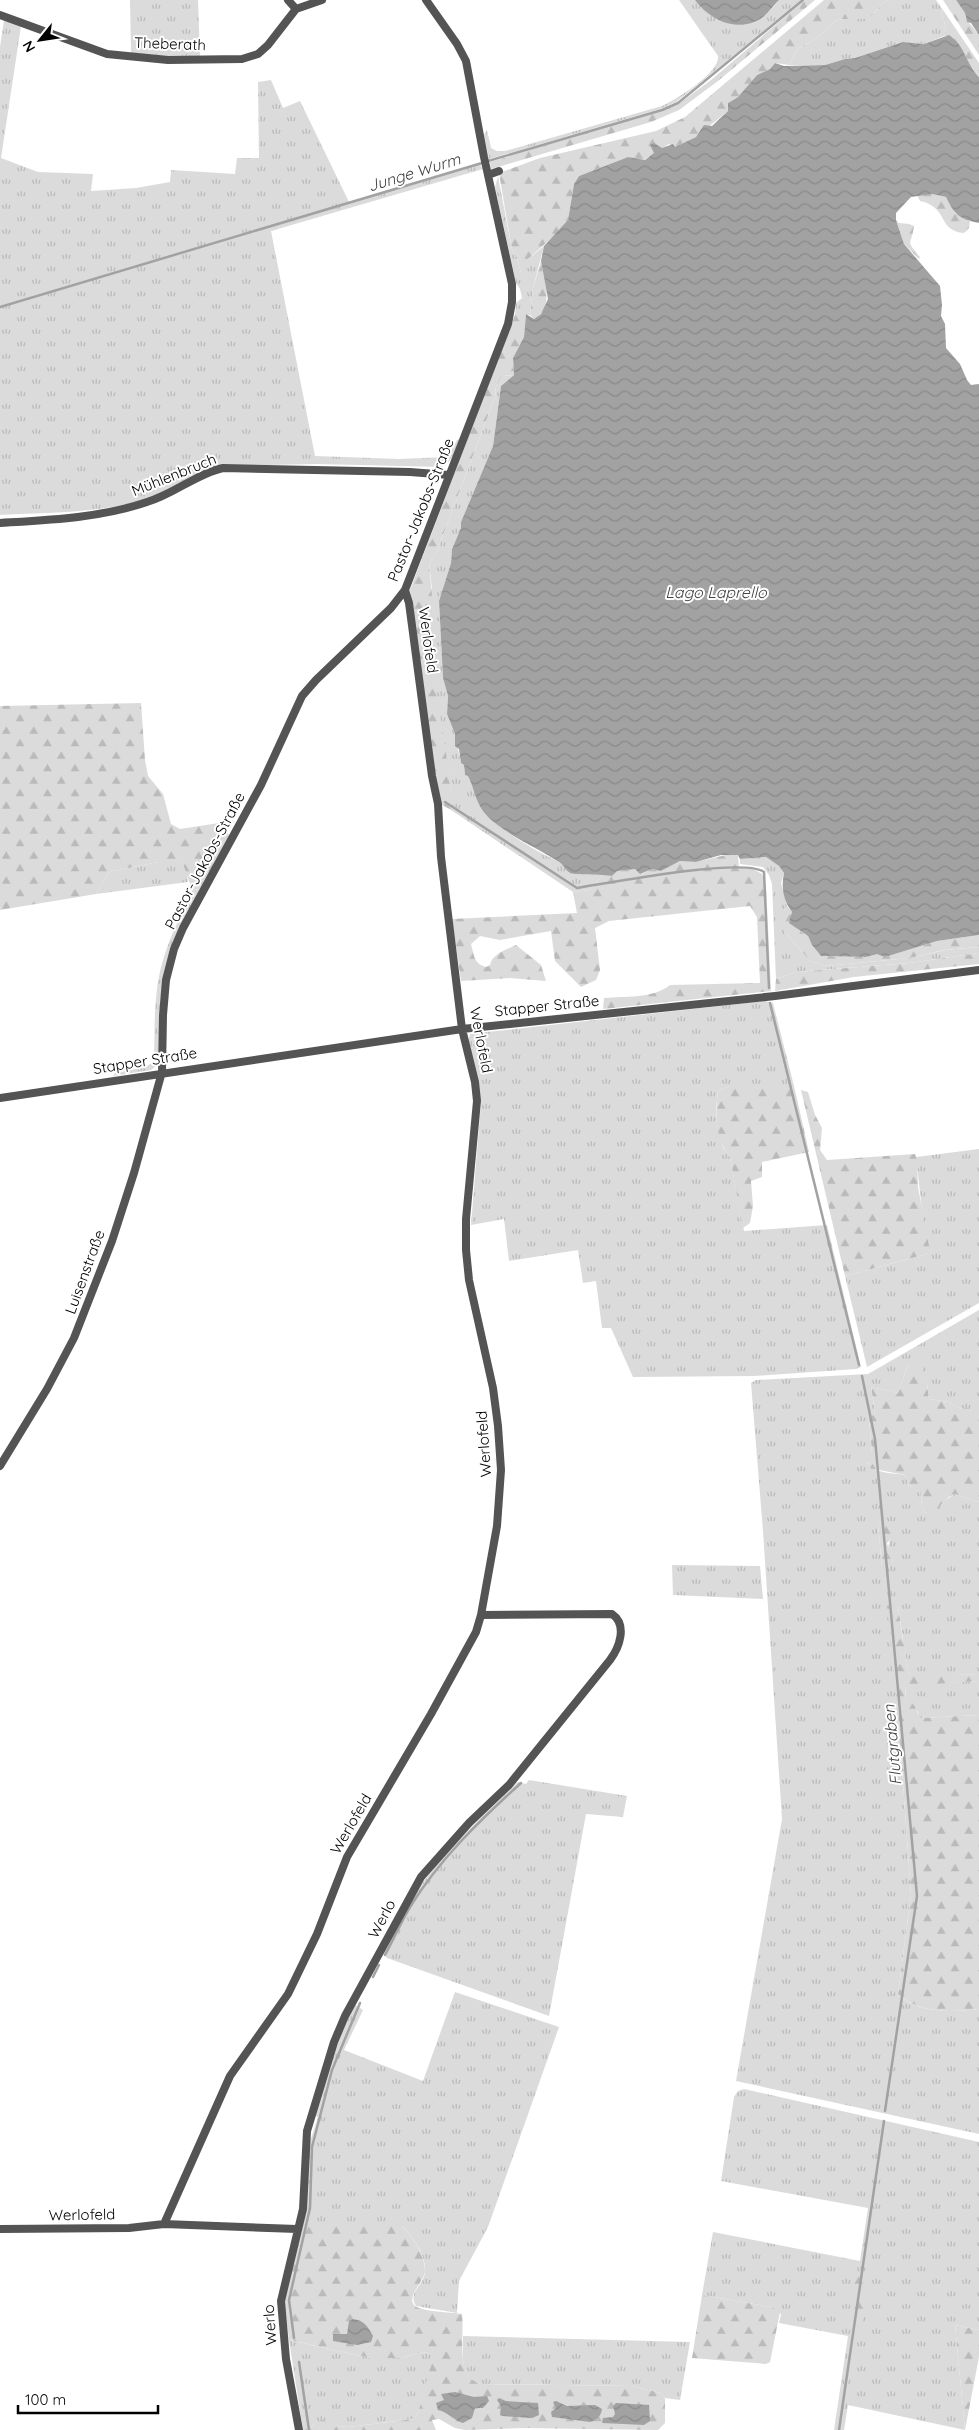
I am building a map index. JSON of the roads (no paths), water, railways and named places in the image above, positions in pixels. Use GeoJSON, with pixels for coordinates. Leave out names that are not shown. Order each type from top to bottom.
{"type":"FeatureCollection","features":[{"type":"Feature","properties":{"kind":"street"},"geometry":{"type":"LineString","coordinates":[[288,0],[296,8],[322,0]]}},
{"type":"Feature","properties":{"kind":"street","name":"Pastor-Jakobs-Straße"},"geometry":{"type":"LineString","coordinates":[[162,1072],[162,1015],[166,980],[174,949],[190,914],[261,785],[302,696],[316,680],[385,615],[405,590],[508,324],[512,302],[512,284],[484,157],[466,61],[457,44],[426,0]]}},
{"type":"Feature","properties":{"kind":"street","name":"Theberath"},"geometry":{"type":"LineString","coordinates":[[0,15],[107,54],[168,60],[242,59],[258,54],[263,50],[296,8]]}},
{"type":"Feature","properties":{"kind":"street"},"geometry":{"type":"LineString","coordinates":[[487,171],[499,170]]}},
{"type":"Feature","properties":{"kind":"street","name":"Mühlenbruch"},"geometry":{"type":"LineString","coordinates":[[0,523],[80,517],[136,506],[171,493],[212,471],[223,468],[410,472],[449,475]]}},
{"type":"Feature","properties":{"kind":"street","name":"Werlofeld"},"geometry":{"type":"LineString","coordinates":[[164,2224],[230,2076],[288,1994],[317,1934],[347,1857],[431,1714],[476,1632],[481,1615],[501,1491],[500,1449],[493,1388],[469,1280],[466,1258],[466,1219],[478,1112],[475,1082],[462,1029],[442,857],[438,804],[432,776],[410,603],[405,590]]}},
{"type":"Feature","properties":{"kind":"street","name":"Stapper Straße"},"geometry":{"type":"LineString","coordinates":[[0,1098],[162,1072],[462,1029],[775,996],[979,970]]}},
{"type":"Feature","properties":{"kind":"street","name":"Luisenstraße"},"geometry":{"type":"LineString","coordinates":[[0,1466],[63,1361],[88,1307],[134,1172],[162,1072]]}},
{"type":"Feature","properties":{"kind":"street","name":"Werlo"},"geometry":{"type":"LineString","coordinates":[[299,2430],[286,2359],[281,2306],[303,2208],[307,2131],[334,2042],[345,2016],[421,1877],[469,1823],[509,1785],[610,1660],[620,1643],[617,1620],[612,1614],[481,1615]]}},
{"type":"Feature","properties":{"kind":"street","name":"Werlofeld"},"geometry":{"type":"LineString","coordinates":[[0,2229],[128,2228],[164,2224],[298,2229]]}},
{"type":"Feature","properties":{"kind":"water"},"geometry":{"type":"Polygon","coordinates":[[[695,0],[779,0],[763,17],[754,22],[735,25],[726,23],[709,14],[695,0]]]}},
{"type":"Feature","properties":{"kind":"water"},"geometry":{"type":"Polygon","coordinates":[[[956,0],[979,0],[979,35],[971,23],[967,22],[965,13],[956,0]]]}},
{"type":"Feature","properties":{"kind":"water","name":"Lago Laprello"},"geometry":{"type":"Polygon","coordinates":[[[949,35],[959,44],[979,77],[979,223],[958,215],[946,197],[932,194],[911,197],[896,213],[896,220],[904,244],[940,286],[941,316],[945,324],[946,348],[960,364],[971,385],[979,384],[979,935],[937,941],[885,957],[877,954],[866,957],[821,956],[812,945],[808,936],[789,923],[792,912],[784,893],[784,873],[779,866],[766,857],[740,859],[738,855],[721,855],[696,862],[680,861],[661,871],[652,869],[640,874],[635,869],[617,871],[612,876],[572,874],[559,862],[509,833],[490,819],[480,807],[470,780],[465,775],[459,749],[455,746],[455,734],[447,714],[448,696],[443,678],[439,601],[451,563],[452,549],[461,528],[461,522],[493,446],[501,386],[514,375],[513,358],[524,337],[526,314],[534,319],[541,314],[548,299],[541,261],[544,246],[568,220],[574,184],[579,176],[628,157],[645,160],[654,153],[650,145],[654,143],[662,148],[673,144],[675,147],[696,137],[704,125],[712,126],[728,111],[728,103],[738,97],[757,75],[770,69],[775,63],[784,66],[825,65],[855,58],[903,42],[924,44],[949,35]]]}},
{"type":"Feature","properties":{"kind":"water"},"geometry":{"type":"Polygon","coordinates":[[[353,2319],[363,2322],[367,2327],[373,2336],[371,2342],[357,2345],[333,2341],[333,2334],[347,2334],[349,2321],[353,2319]]]}},
{"type":"Feature","properties":{"kind":"water"},"geometry":{"type":"Polygon","coordinates":[[[455,2392],[474,2397],[487,2396],[489,2401],[483,2408],[475,2408],[472,2418],[463,2423],[438,2410],[436,2403],[444,2400],[441,2394],[455,2392]]]}},
{"type":"Feature","properties":{"kind":"water"},"geometry":{"type":"Polygon","coordinates":[[[499,2398],[506,2401],[538,2403],[539,2415],[532,2418],[502,2416],[500,2415],[501,2406],[497,2400],[499,2398]]]}},
{"type":"Feature","properties":{"kind":"water"},"geometry":{"type":"Polygon","coordinates":[[[556,2401],[567,2406],[595,2405],[602,2409],[601,2414],[590,2422],[552,2417],[551,2412],[556,2408],[553,2402],[556,2401]]]}},
{"type":"Feature","properties":{"kind":"water"},"geometry":{"type":"Polygon","coordinates":[[[616,2403],[649,2405],[650,2421],[644,2425],[602,2423],[603,2418],[613,2417],[615,2414],[613,2406],[616,2403]]]}},
{"type":"Feature","properties":{"kind":"waterway","name":"Junge Wurm"},"geometry":{"type":"LineString","coordinates":[[488,161],[662,110],[678,103],[803,0]]}},
{"type":"Feature","properties":{"kind":"waterway","name":"Junge Wurm"},"geometry":{"type":"LineString","coordinates":[[0,307],[482,163]]}},
{"type":"Feature","properties":{"kind":"waterway"},"geometry":{"type":"LineString","coordinates":[[445,802],[577,888],[704,869],[751,868],[764,872],[769,988]]}},
{"type":"Feature","properties":{"kind":"waterway"},"geometry":{"type":"LineString","coordinates":[[770,1003],[859,1365]]}},
{"type":"Feature","properties":{"kind":"waterway","name":"Flutgraben"},"geometry":{"type":"LineString","coordinates":[[862,1376],[875,1439],[917,1896],[885,2111]]}},
{"type":"Feature","properties":{"kind":"waterway"},"geometry":{"type":"LineString","coordinates":[[385,1955],[410,1907],[434,1873],[490,1811],[521,1783]]}},
{"type":"Feature","properties":{"kind":"waterway"},"geometry":{"type":"LineString","coordinates":[[373,1977],[379,1965]]}},
{"type":"Feature","properties":{"kind":"waterway"},"geometry":{"type":"LineString","coordinates":[[294,2338],[289,2300],[310,2208],[312,2147],[332,2070],[360,2003]]}},
{"type":"Feature","properties":{"kind":"waterway"},"geometry":{"type":"LineString","coordinates":[[839,2430],[884,2121]]}},
{"type":"Feature","properties":{"kind":"waterway"},"geometry":{"type":"LineString","coordinates":[[299,2362],[309,2430]]}}]}
